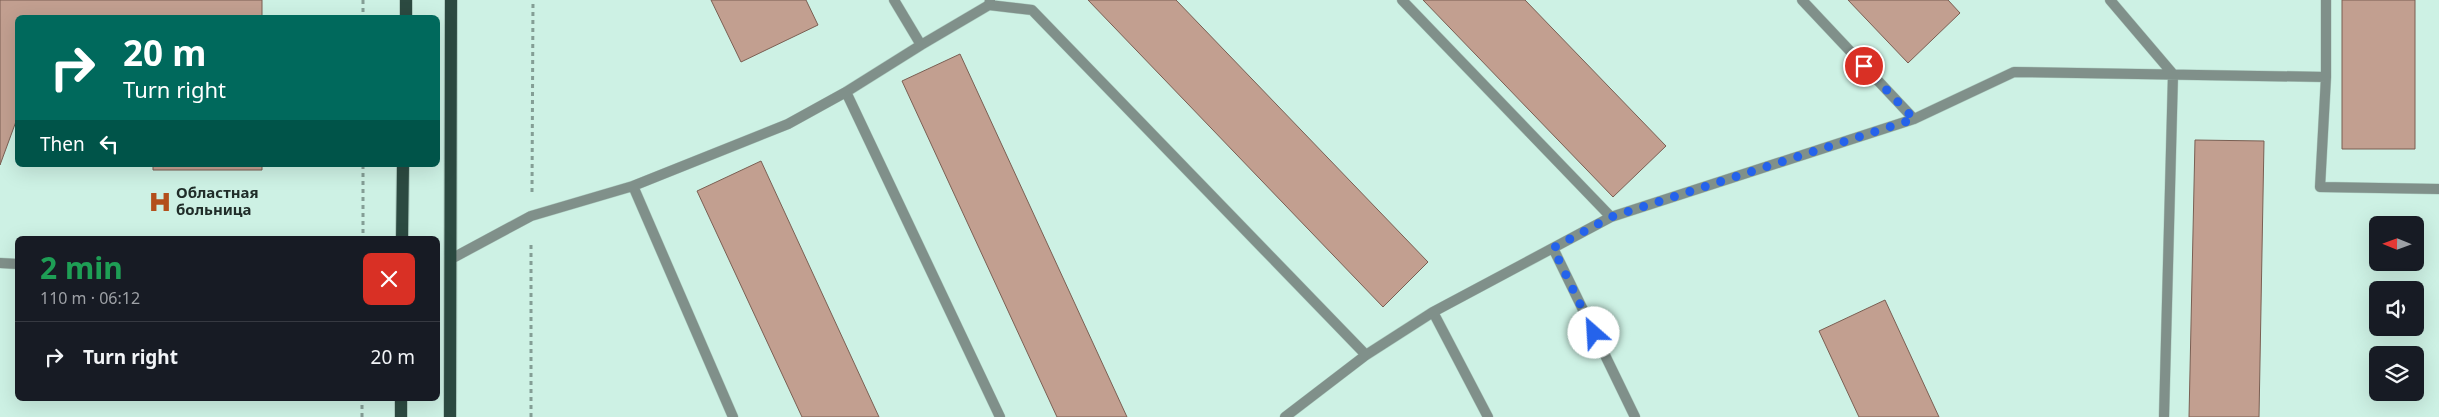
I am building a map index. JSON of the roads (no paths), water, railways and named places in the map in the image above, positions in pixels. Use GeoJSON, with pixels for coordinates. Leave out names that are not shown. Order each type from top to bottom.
{"type":"FeatureCollection","features":[{"type":"Feature","properties":{"kind":"main road"},"geometry":{"type":"LineString","coordinates":[[406,0],[406,15]]}},
{"type":"Feature","properties":{"kind":"main road"},"geometry":{"type":"LineString","coordinates":[[450,417],[451,0]]}},
{"type":"Feature","properties":{"kind":"main road"},"geometry":{"type":"LineString","coordinates":[[402,236],[403,167]]}},
{"type":"Feature","properties":{"kind":"main road"},"geometry":{"type":"LineString","coordinates":[[401,401],[401,417]]}},
{"type":"Feature","properties":{"kind":"lane"},"geometry":{"type":"LineString","coordinates":[[894,0],[921,45]]}},
{"type":"Feature","properties":{"kind":"lane"},"geometry":{"type":"LineString","coordinates":[[1402,0],[1611,217]]}},
{"type":"Feature","properties":{"kind":"lane"},"geometry":{"type":"LineString","coordinates":[[1802,0],[1914,119]]}},
{"type":"Feature","properties":{"kind":"lane"},"geometry":{"type":"LineString","coordinates":[[2110,0],[2173,74],[2164,417]]}},
{"type":"Feature","properties":{"kind":"lane"},"geometry":{"type":"LineString","coordinates":[[2326,0],[2326,77],[2320,187],[2439,189]]}},
{"type":"Feature","properties":{"kind":"lane"},"geometry":{"type":"LineString","coordinates":[[451,259],[531,216],[633,186],[788,124],[846,92],[989,2],[1032,10],[1366,355]]}},
{"type":"Feature","properties":{"kind":"lane"},"geometry":{"type":"LineString","coordinates":[[1285,417],[1366,355],[1433,312],[1611,217],[1914,119],[2014,72],[2326,77]]}},
{"type":"Feature","properties":{"kind":"lane"},"geometry":{"type":"LineString","coordinates":[[846,92],[1000,417]]}},
{"type":"Feature","properties":{"kind":"lane"},"geometry":{"type":"LineString","coordinates":[[633,186],[733,417]]}},
{"type":"Feature","properties":{"kind":"lane"},"geometry":{"type":"LineString","coordinates":[[1553,248],[1635,417]]}},
{"type":"Feature","properties":{"kind":"lane"},"geometry":{"type":"LineString","coordinates":[[0,263],[15,264]]}},
{"type":"Feature","properties":{"kind":"lane"},"geometry":{"type":"LineString","coordinates":[[1433,312],[1488,417]]}},
{"type":"Feature","properties":{"kind":"place","name":"Областная больница"},"geometry":{"type":"Point","coordinates":[160,202]}}]}
